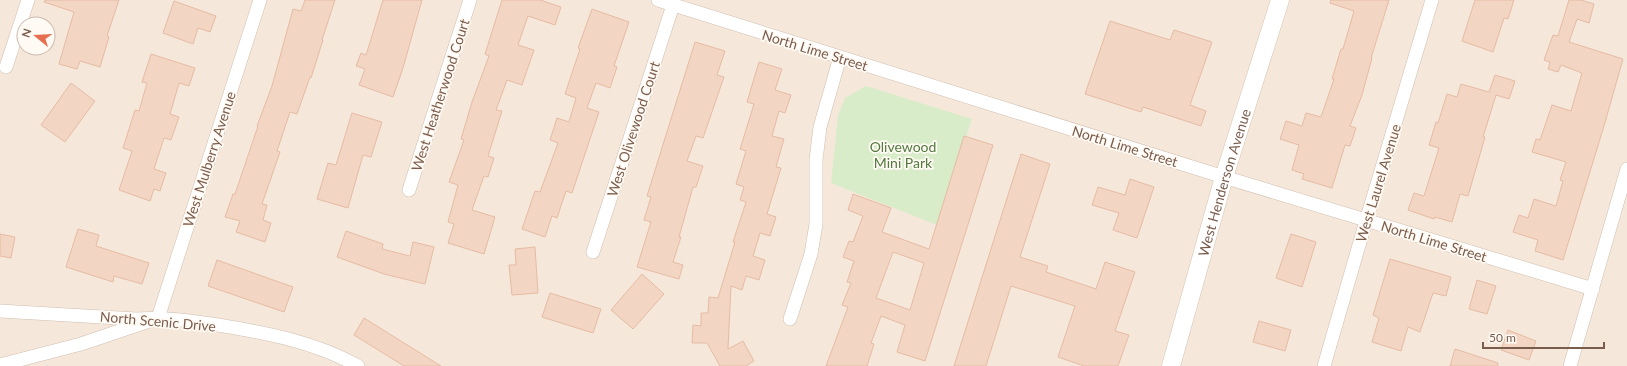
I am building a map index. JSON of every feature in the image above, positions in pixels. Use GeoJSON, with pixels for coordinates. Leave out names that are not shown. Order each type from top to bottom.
{"type":"FeatureCollection","features":[{"type":"Feature","properties":{"kind":"main road","name":"West Henderson Avenue"},"geometry":{"type":"LineString","coordinates":[[1171,366],[1224,178],[1280,0]]}},
{"type":"Feature","properties":{"kind":"street"},"geometry":{"type":"LineString","coordinates":[[6,67],[28,0]]}},
{"type":"Feature","properties":{"kind":"street","name":"West Mulberry Avenue"},"geometry":{"type":"LineString","coordinates":[[158,318],[260,0]]}},
{"type":"Feature","properties":{"kind":"street","name":"West Heatherwood Court"},"geometry":{"type":"LineString","coordinates":[[410,190],[470,0]]}},
{"type":"Feature","properties":{"kind":"street","name":"North Lime Street"},"geometry":{"type":"LineString","coordinates":[[658,0],[1224,178],[1593,288]]}},
{"type":"Feature","properties":{"kind":"street","name":"West Laurel Avenue"},"geometry":{"type":"LineString","coordinates":[[1324,366],[1432,0]]}},
{"type":"Feature","properties":{"kind":"street","name":"West Olivewood Court"},"geometry":{"type":"LineString","coordinates":[[593,252],[673,5]]}},
{"type":"Feature","properties":{"kind":"street"},"geometry":{"type":"LineString","coordinates":[[790,319],[804,278],[814,239],[816,209],[816,160],[820,127],[840,57]]}},
{"type":"Feature","properties":{"kind":"street"},"geometry":{"type":"LineString","coordinates":[[1570,366],[1627,169]]}},
{"type":"Feature","properties":{"kind":"street","name":"North Scenic Drive"},"geometry":{"type":"LineString","coordinates":[[0,311],[136,319],[158,318],[243,329],[324,349],[358,366]]}},
{"type":"Feature","properties":{"kind":"street"},"geometry":{"type":"LineString","coordinates":[[0,365],[81,344],[158,318]]}},
{"type":"Feature","properties":{"kind":"shaded area"},"geometry":{"type":"Polygon","coordinates":[[[0,0],[1627,0],[1627,366],[0,366],[0,0]]]}},
{"type":"Feature","properties":{"kind":"green space","name":"Olivewood Mini Park"},"geometry":{"type":"Polygon","coordinates":[[[866,86],[972,119],[937,225],[831,183],[838,116],[845,98],[866,86]]]}},
{"type":"Feature","properties":{"kind":"building"},"geometry":{"type":"Polygon","coordinates":[[[45,0],[119,0],[107,36],[109,37],[100,67],[80,61],[77,69],[59,64],[74,12],[44,2],[45,0]]]}},
{"type":"Feature","properties":{"kind":"building"},"geometry":{"type":"Polygon","coordinates":[[[305,0],[335,0],[311,78],[310,77],[297,114],[290,112],[277,151],[280,152],[262,204],[267,205],[263,220],[271,223],[265,242],[236,232],[240,221],[225,217],[233,194],[235,194],[257,126],[272,86],[293,9],[301,11],[305,0]]]}},
{"type":"Feature","properties":{"kind":"building"},"geometry":{"type":"Polygon","coordinates":[[[383,0],[422,0],[403,68],[393,97],[359,85],[365,69],[356,66],[361,53],[366,55],[383,0]]]}},
{"type":"Feature","properties":{"kind":"building"},"geometry":{"type":"Polygon","coordinates":[[[502,0],[540,0],[561,7],[555,25],[528,16],[518,45],[534,50],[522,85],[507,80],[496,110],[502,111],[488,156],[494,158],[488,177],[484,176],[472,210],[495,217],[484,254],[448,243],[454,224],[448,222],[458,185],[449,182],[464,140],[461,139],[472,102],[489,56],[485,54],[502,0]]]}},
{"type":"Feature","properties":{"kind":"building"},"geometry":{"type":"Polygon","coordinates":[[[1331,0],[1389,0],[1371,58],[1362,95],[1350,126],[1356,128],[1350,146],[1345,145],[1332,188],[1302,179],[1304,174],[1292,170],[1299,145],[1280,139],[1286,121],[1302,126],[1306,113],[1321,117],[1354,11],[1330,3],[1331,0]]]}},
{"type":"Feature","properties":{"kind":"building"},"geometry":{"type":"Polygon","coordinates":[[[1475,0],[1514,0],[1508,19],[1504,18],[1493,52],[1462,41],[1475,0]]]}},
{"type":"Feature","properties":{"kind":"building"},"geometry":{"type":"Polygon","coordinates":[[[1569,0],[1581,0],[1594,4],[1589,23],[1577,19],[1569,42],[1623,59],[1563,260],[1535,251],[1538,240],[1513,232],[1519,215],[1528,218],[1534,199],[1556,206],[1563,181],[1560,180],[1566,162],[1532,152],[1536,139],[1540,140],[1552,105],[1571,111],[1582,73],[1561,65],[1558,72],[1548,69],[1550,62],[1544,60],[1553,35],[1558,36],[1569,0]]]}},
{"type":"Feature","properties":{"kind":"building"},"geometry":{"type":"Polygon","coordinates":[[[174,1],[216,16],[210,32],[198,28],[193,44],[163,33],[174,1]]]}},
{"type":"Feature","properties":{"kind":"building"},"geometry":{"type":"Polygon","coordinates":[[[592,9],[629,22],[614,66],[617,67],[610,88],[596,83],[587,108],[599,112],[572,193],[566,191],[557,218],[552,216],[545,237],[522,229],[535,191],[540,192],[558,143],[550,140],[557,118],[569,122],[576,98],[565,94],[580,49],[578,48],[592,9]]]}},
{"type":"Feature","properties":{"kind":"building"},"geometry":{"type":"Polygon","coordinates":[[[1110,21],[1170,40],[1174,30],[1212,42],[1190,105],[1206,111],[1201,126],[1143,107],[1141,112],[1085,94],[1110,21]]]}},
{"type":"Feature","properties":{"kind":"building"},"geometry":{"type":"Polygon","coordinates":[[[695,42],[725,51],[717,75],[724,77],[703,138],[696,136],[687,161],[703,166],[696,187],[693,187],[679,237],[681,237],[673,262],[683,265],[679,279],[637,267],[651,222],[644,220],[651,197],[647,196],[695,42]]]}},
{"type":"Feature","properties":{"kind":"building"},"geometry":{"type":"Polygon","coordinates":[[[151,54],[195,68],[189,86],[179,83],[170,114],[179,117],[171,140],[164,138],[154,169],[166,173],[160,191],[154,189],[150,201],[119,190],[132,151],[123,148],[135,110],[139,111],[147,83],[142,82],[151,54]]]}},
{"type":"Feature","properties":{"kind":"building"},"geometry":{"type":"Polygon","coordinates":[[[759,62],[782,69],[775,90],[791,95],[785,113],[779,111],[772,136],[784,139],[776,167],[781,168],[767,214],[776,217],[770,236],[760,233],[753,256],[765,260],[759,280],[746,276],[742,290],[731,286],[728,349],[743,341],[754,361],[746,366],[720,366],[707,343],[692,343],[693,325],[701,326],[701,313],[708,313],[709,297],[718,298],[735,242],[733,242],[746,202],[740,200],[744,187],[736,184],[746,151],[740,149],[754,104],[747,102],[759,62]]]}},
{"type":"Feature","properties":{"kind":"building"},"geometry":{"type":"Polygon","coordinates":[[[1495,75],[1515,81],[1509,99],[1496,95],[1483,137],[1485,137],[1468,196],[1460,194],[1452,222],[1435,217],[1434,219],[1408,210],[1414,193],[1424,196],[1439,148],[1429,145],[1447,94],[1457,97],[1461,84],[1489,92],[1495,75]]]}},
{"type":"Feature","properties":{"kind":"building"},"geometry":{"type":"Polygon","coordinates":[[[71,83],[95,101],[65,142],[41,125],[71,83]]]}},
{"type":"Feature","properties":{"kind":"building"},"geometry":{"type":"Polygon","coordinates":[[[352,113],[382,122],[371,157],[363,155],[348,208],[317,199],[328,163],[336,165],[352,113]]]}},
{"type":"Feature","properties":{"kind":"building"},"geometry":{"type":"Polygon","coordinates":[[[964,136],[993,145],[925,361],[897,352],[905,325],[881,316],[871,343],[874,344],[867,366],[826,366],[848,307],[842,305],[851,283],[847,282],[854,261],[843,257],[849,241],[853,242],[863,216],[848,210],[853,194],[891,208],[882,232],[929,249],[964,136]],[[893,252],[876,298],[910,310],[924,263],[893,252]]]}},
{"type":"Feature","properties":{"kind":"building"},"geometry":{"type":"Polygon","coordinates":[[[1021,154],[1050,164],[1020,257],[1048,266],[1046,272],[1096,289],[1105,262],[1135,272],[1115,331],[1129,335],[1118,366],[1084,366],[1058,357],[1075,306],[1011,286],[986,366],[954,366],[1021,154]]]}},
{"type":"Feature","properties":{"kind":"building"},"geometry":{"type":"Polygon","coordinates":[[[1130,179],[1154,187],[1137,238],[1113,230],[1119,213],[1092,205],[1098,187],[1125,195],[1130,179]]]}},
{"type":"Feature","properties":{"kind":"building"},"geometry":{"type":"Polygon","coordinates":[[[78,229],[99,235],[96,246],[149,263],[142,284],[114,276],[113,282],[66,267],[78,229]]]}},
{"type":"Feature","properties":{"kind":"building"},"geometry":{"type":"Polygon","coordinates":[[[346,231],[383,244],[382,249],[410,256],[413,242],[434,247],[425,284],[384,274],[337,257],[346,231]]]}},
{"type":"Feature","properties":{"kind":"building"},"geometry":{"type":"Polygon","coordinates":[[[0,234],[15,237],[11,258],[0,256],[0,234]]]}},
{"type":"Feature","properties":{"kind":"building"},"geometry":{"type":"Polygon","coordinates":[[[1291,234],[1316,242],[1302,287],[1276,278],[1291,234]]]}},
{"type":"Feature","properties":{"kind":"building"},"geometry":{"type":"Polygon","coordinates":[[[535,247],[538,293],[512,295],[509,265],[516,265],[515,249],[535,247]]]}},
{"type":"Feature","properties":{"kind":"building"},"geometry":{"type":"Polygon","coordinates":[[[1390,259],[1451,277],[1446,296],[1433,293],[1420,332],[1408,327],[1401,351],[1372,342],[1379,318],[1373,315],[1390,259]]]}},
{"type":"Feature","properties":{"kind":"building"},"geometry":{"type":"Polygon","coordinates":[[[217,260],[293,287],[284,312],[208,286],[217,260]]]}},
{"type":"Feature","properties":{"kind":"building"},"geometry":{"type":"Polygon","coordinates":[[[642,274],[664,294],[633,329],[611,310],[642,274]]]}},
{"type":"Feature","properties":{"kind":"building"},"geometry":{"type":"Polygon","coordinates":[[[1477,280],[1496,286],[1487,314],[1469,309],[1477,280]]]}},
{"type":"Feature","properties":{"kind":"building"},"geometry":{"type":"Polygon","coordinates":[[[550,293],[601,309],[593,333],[542,317],[550,293]]]}},
{"type":"Feature","properties":{"kind":"building"},"geometry":{"type":"Polygon","coordinates":[[[364,318],[441,366],[404,366],[354,335],[364,318]]]}},
{"type":"Feature","properties":{"kind":"building"},"geometry":{"type":"Polygon","coordinates":[[[1259,321],[1291,330],[1285,351],[1253,342],[1259,321]]]}},
{"type":"Feature","properties":{"kind":"building"},"geometry":{"type":"Polygon","coordinates":[[[1508,330],[1536,341],[1529,360],[1501,350],[1508,330]]]}},
{"type":"Feature","properties":{"kind":"building"},"geometry":{"type":"Polygon","coordinates":[[[1455,349],[1498,363],[1498,366],[1450,366],[1455,349]]]}}]}
